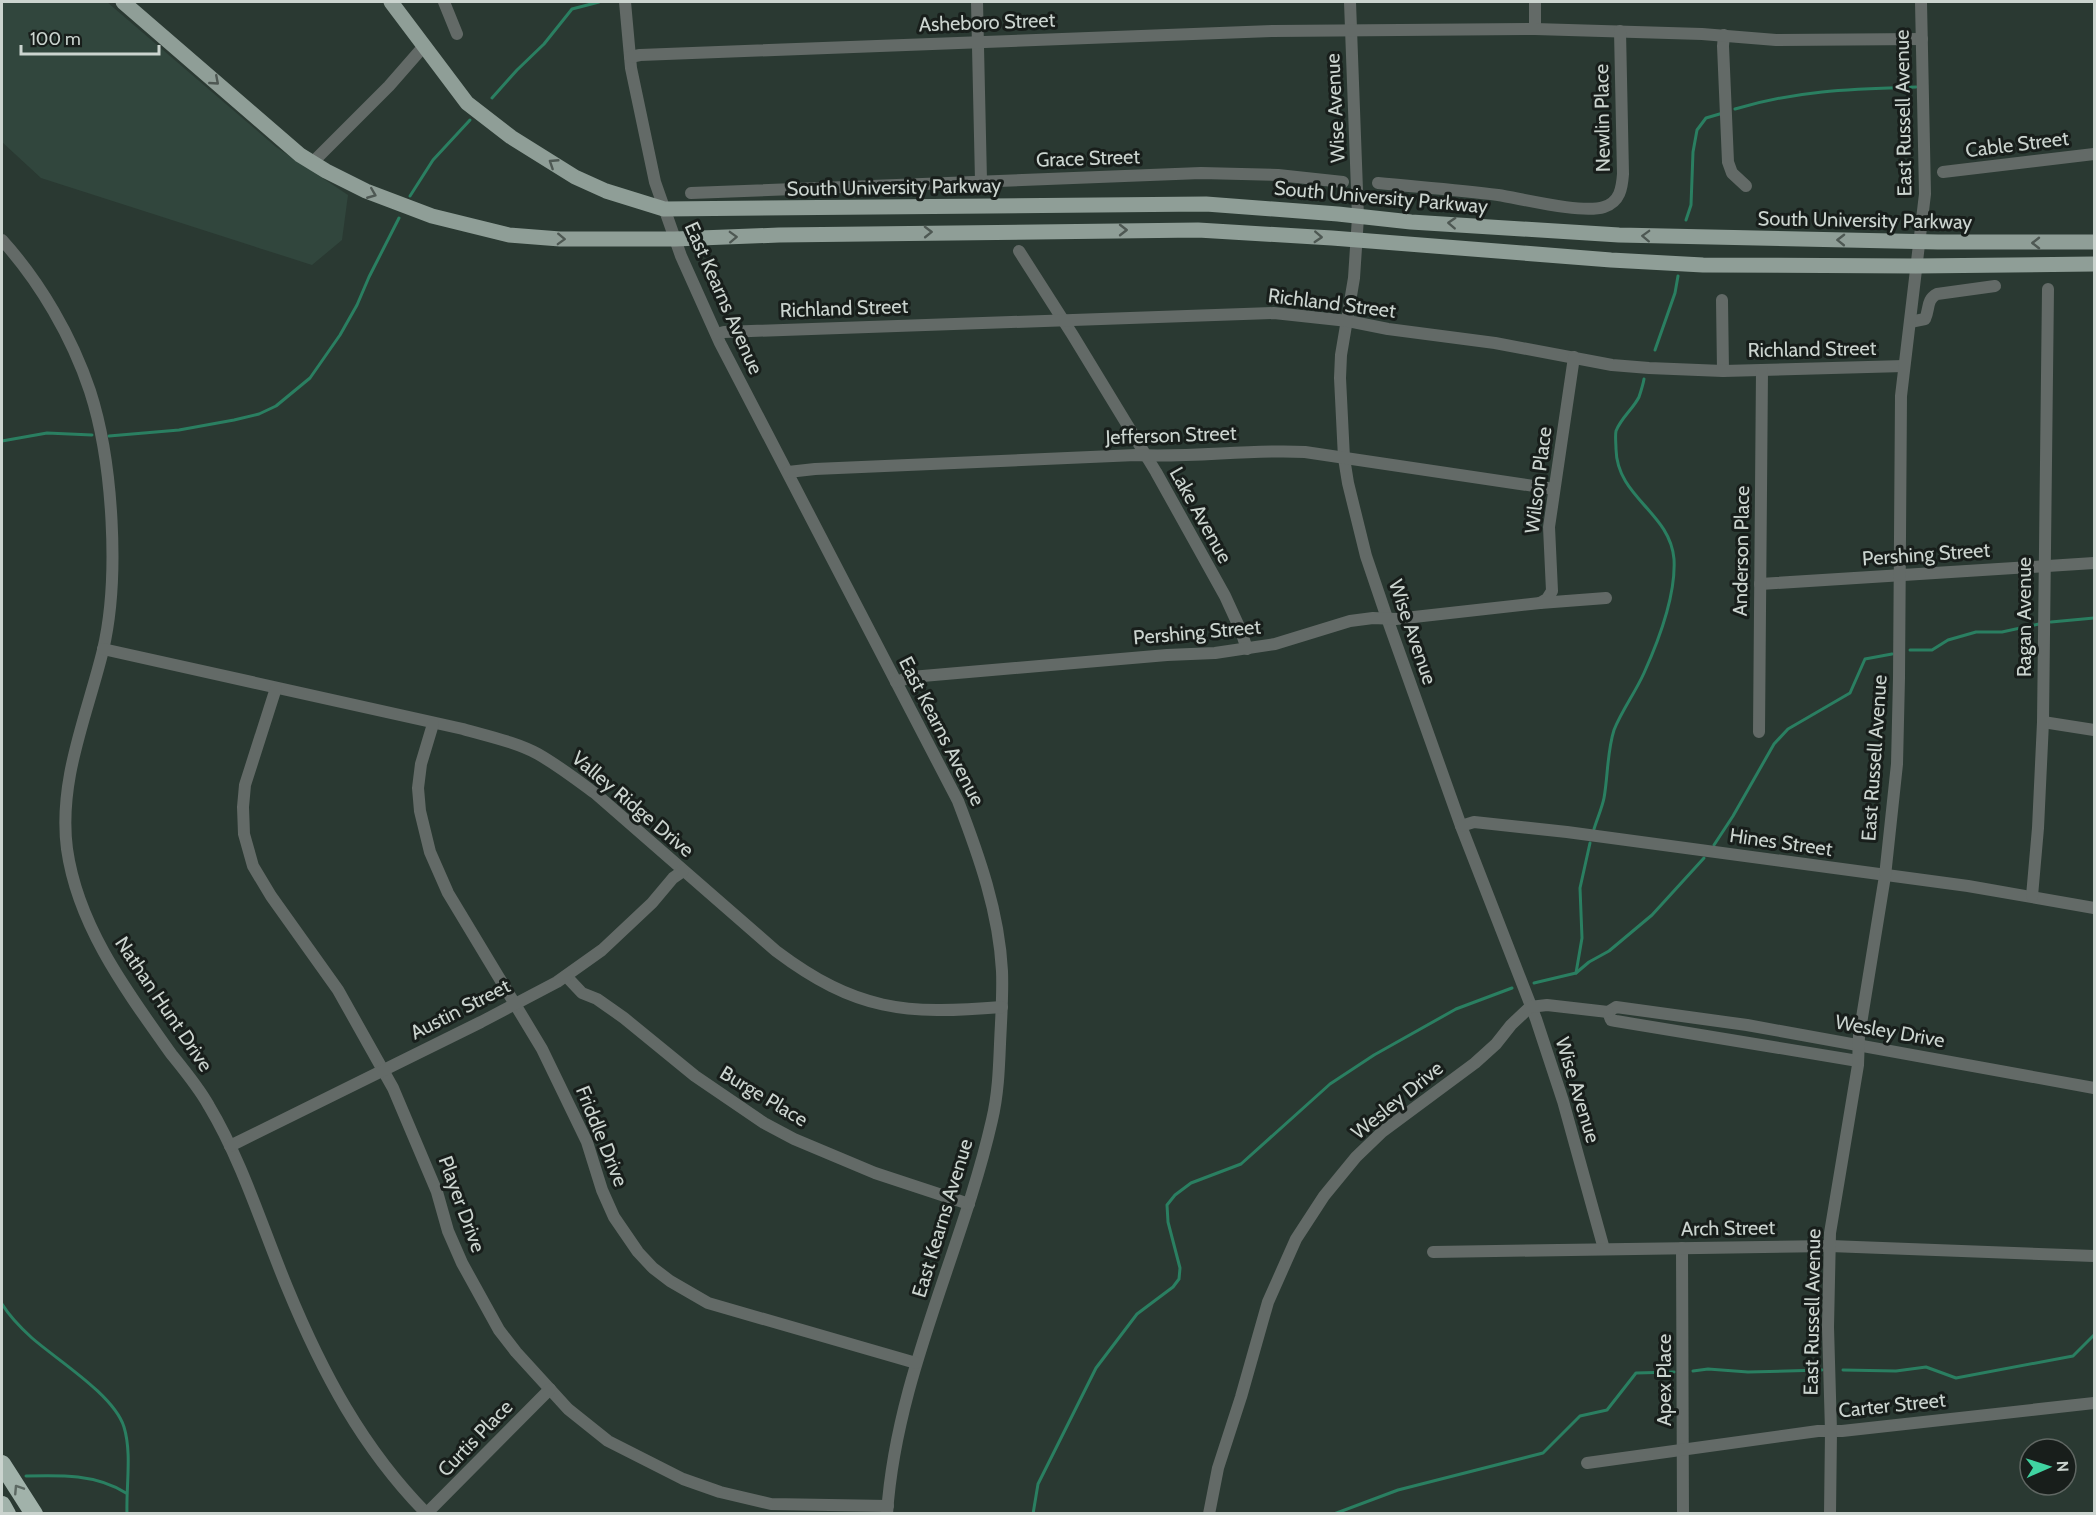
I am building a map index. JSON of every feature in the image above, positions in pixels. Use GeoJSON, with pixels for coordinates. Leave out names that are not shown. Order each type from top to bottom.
{"type":"FeatureCollection","features":[{"type":"Feature","properties":{"kind":"highway"},"geometry":{"type":"LineString","coordinates":[[2,1464],[34,1514]]}},
{"type":"Feature","properties":{"kind":"highway"},"geometry":{"type":"LineString","coordinates":[[2,1505],[7,1514]]}},
{"type":"Feature","properties":{"kind":"main road"},"geometry":{"type":"LineString","coordinates":[[123,2],[300,155],[326,171],[366,192],[432,216],[508,235],[560,239],[675,239],[791,235],[1198,230],[1683,264],[1916,266],[2094,264]]}},
{"type":"Feature","properties":{"kind":"main road","name":"South University Parkway"},"geometry":{"type":"LineString","coordinates":[[391,2],[467,103],[575,177],[606,191],[664,209],[1206,204],[1411,222],[1619,235],[1734,239],[2094,242]]}},
{"type":"Feature","properties":{"kind":"street"},"geometry":{"type":"LineString","coordinates":[[444,2],[457,34]]}},
{"type":"Feature","properties":{"kind":"street","name":"East Kearns Avenue"},"geometry":{"type":"LineString","coordinates":[[625,2],[630,57],[655,182],[675,239],[696,291],[717,334],[958,801],[980,859],[997,929],[1002,970],[1002,1007],[993,1118],[969,1204],[916,1363],[901,1423],[888,1510]]}},
{"type":"Feature","properties":{"kind":"street"},"geometry":{"type":"LineString","coordinates":[[977,2],[981,181]]}},
{"type":"Feature","properties":{"kind":"street","name":"Wise Avenue"},"geometry":{"type":"LineString","coordinates":[[1350,2],[1358,217],[1340,378],[1344,458],[1348,483],[1366,556],[1387,618],[1563,1101],[1604,1250]]}},
{"type":"Feature","properties":{"kind":"street"},"geometry":{"type":"LineString","coordinates":[[1535,2],[1535,30]]}},
{"type":"Feature","properties":{"kind":"street","name":"East Russell Avenue"},"geometry":{"type":"LineString","coordinates":[[1830,1514],[1831,1431],[1828,1327],[1830,1233],[1885,876],[1897,764],[1901,396],[1925,195],[1921,2]]}},
{"type":"Feature","properties":{"kind":"street","name":"Asheboro Street"},"geometry":{"type":"LineString","coordinates":[[630,57],[1273,31],[1620,31],[1811,41],[1922,39]]}},
{"type":"Feature","properties":{"kind":"street","name":"Newlin Place"},"geometry":{"type":"LineString","coordinates":[[1378,183],[1497,195],[1578,208],[1604,207],[1613,202],[1621,192],[1623,174],[1620,31]]}},
{"type":"Feature","properties":{"kind":"street"},"geometry":{"type":"LineString","coordinates":[[1724,35],[1728,162],[1732,172],[1746,186]]}},
{"type":"Feature","properties":{"kind":"street"},"geometry":{"type":"LineString","coordinates":[[313,162],[389,86],[424,46]]}},
{"type":"Feature","properties":{"kind":"street","name":"Cable Street"},"geometry":{"type":"LineString","coordinates":[[1943,172],[2094,154]]}},
{"type":"Feature","properties":{"kind":"street","name":"Grace Street"},"geometry":{"type":"LineString","coordinates":[[691,193],[1201,173],[1278,175],[1343,182]]}},
{"type":"Feature","properties":{"kind":"street","name":"Nathan Hunt Drive"},"geometry":{"type":"LineString","coordinates":[[2,240],[23,265],[60,324],[90,391],[108,488],[112,539],[108,621],[103,649],[74,751],[68,785],[66,831],[73,876],[87,916],[114,971],[209,1104],[230,1146],[288,1288],[329,1380],[369,1446],[389,1473],[427,1513]]}},
{"type":"Feature","properties":{"kind":"street","name":"Lake Avenue"},"geometry":{"type":"LineString","coordinates":[[1019,251],[1156,472],[1224,596],[1247,649]]}},
{"type":"Feature","properties":{"kind":"street"},"geometry":{"type":"LineString","coordinates":[[1910,322],[1925,319],[1928,303],[1931,297],[1937,294],[1995,286]]}},
{"type":"Feature","properties":{"kind":"street","name":"Ragan Avenue"},"geometry":{"type":"LineString","coordinates":[[2032,896],[2039,816],[2043,722],[2043,566],[2048,289]]}},
{"type":"Feature","properties":{"kind":"street"},"geometry":{"type":"LineString","coordinates":[[1722,300],[1723,371]]}},
{"type":"Feature","properties":{"kind":"street","name":"Richland Street"},"geometry":{"type":"LineString","coordinates":[[717,334],[1062,319],[1274,313],[1348,321],[1388,329],[1495,343],[1612,365],[1723,371],[1904,366]]}},
{"type":"Feature","properties":{"kind":"street","name":"Wilson Place"},"geometry":{"type":"LineString","coordinates":[[1540,603],[1547,599],[1552,591],[1549,527],[1574,357]]}},
{"type":"Feature","properties":{"kind":"street","name":"Anderson Place"},"geometry":{"type":"LineString","coordinates":[[1758,732],[1762,370]]}},
{"type":"Feature","properties":{"kind":"street","name":"Jefferson Street"},"geometry":{"type":"LineString","coordinates":[[788,472],[1282,450],[1554,489]]}},
{"type":"Feature","properties":{"kind":"street","name":"Pershing Street"},"geometry":{"type":"LineString","coordinates":[[1760,584],[2094,563]]}},
{"type":"Feature","properties":{"kind":"street","name":"Pershing Street"},"geometry":{"type":"LineString","coordinates":[[896,682],[911,677],[1215,653],[1275,645],[1350,621],[1373,618],[1396,619],[1606,598]]}},
{"type":"Feature","properties":{"kind":"street","name":"Valley Ridge Drive"},"geometry":{"type":"LineString","coordinates":[[103,649],[488,736],[536,753],[596,794],[784,957],[806,973],[850,995],[881,1005],[916,1011],[1002,1007]]}},
{"type":"Feature","properties":{"kind":"street","name":"Player Drive"},"geometry":{"type":"LineString","coordinates":[[276,688],[245,784],[244,834],[249,855],[259,878],[338,990],[393,1088],[414,1133],[437,1192],[448,1231],[473,1285],[499,1330],[568,1409],[608,1441],[683,1479],[720,1492],[771,1504],[888,1510]]}},
{"type":"Feature","properties":{"kind":"street"},"geometry":{"type":"LineString","coordinates":[[2043,722],[2094,730]]}},
{"type":"Feature","properties":{"kind":"street","name":"Friddle Drive"},"geometry":{"type":"LineString","coordinates":[[433,724],[421,764],[418,788],[424,831],[430,852],[447,893],[542,1049],[587,1142],[602,1190],[614,1217],[638,1252],[653,1268],[687,1293],[708,1303],[916,1363]]}},
{"type":"Feature","properties":{"kind":"street","name":"Hines Street"},"geometry":{"type":"LineString","coordinates":[[1461,826],[1474,822],[1567,832],[2032,896],[2094,908]]}},
{"type":"Feature","properties":{"kind":"street","name":"Austin Street"},"geometry":{"type":"LineString","coordinates":[[230,1146],[566,976],[602,950],[652,903],[673,878],[684,871]]}},
{"type":"Feature","properties":{"kind":"street","name":"Burge Place"},"geometry":{"type":"LineString","coordinates":[[566,976],[582,993],[597,999],[624,1018],[695,1076],[764,1123],[794,1139],[875,1173],[969,1204]]}},
{"type":"Feature","properties":{"kind":"street","name":"Wesley Drive"},"geometry":{"type":"LineString","coordinates":[[1209,1514],[1218,1468],[1242,1397],[1268,1302],[1296,1239],[1324,1196],[1356,1157],[1382,1132],[1475,1063],[1496,1044],[1530,1006],[1558,1006],[1608,1012],[1616,1007],[1671,1013],[2094,1088]]}},
{"type":"Feature","properties":{"kind":"street","name":"Wesley Drive"},"geometry":{"type":"LineString","coordinates":[[1608,1012],[1611,1020],[1616,1021],[1858,1061]]}},
{"type":"Feature","properties":{"kind":"street","name":"Arch Street"},"geometry":{"type":"LineString","coordinates":[[1433,1252],[1830,1246],[2094,1256]]}},
{"type":"Feature","properties":{"kind":"street","name":"Apex Place"},"geometry":{"type":"LineString","coordinates":[[1682,1248],[1683,1514]]}},
{"type":"Feature","properties":{"kind":"street","name":"Curtis Place"},"geometry":{"type":"LineString","coordinates":[[427,1513],[550,1389]]}},
{"type":"Feature","properties":{"kind":"street","name":"Carter Street"},"geometry":{"type":"LineString","coordinates":[[1587,1463],[1683,1448],[2094,1403]]}},
{"type":"Feature","properties":{"kind":"shaded area"},"geometry":{"type":"Polygon","coordinates":[[[2,2],[107,2],[276,147],[348,195],[342,240],[312,265],[41,178],[2,142],[2,2]]]}},
{"type":"Feature","properties":{"kind":"waterway"},"geometry":{"type":"LineString","coordinates":[[492,98],[544,44],[572,9],[599,2]]}},
{"type":"Feature","properties":{"kind":"waterway"},"geometry":{"type":"LineString","coordinates":[[1735,109],[1803,94],[1916,87]]}},
{"type":"Feature","properties":{"kind":"waterway"},"geometry":{"type":"LineString","coordinates":[[1686,220],[1691,205],[1693,152],[1697,130],[1706,118],[1723,113]]}},
{"type":"Feature","properties":{"kind":"waterway"},"geometry":{"type":"LineString","coordinates":[[410,196],[433,160],[470,120]]}},
{"type":"Feature","properties":{"kind":"waterway"},"geometry":{"type":"LineString","coordinates":[[109,436],[179,430],[259,414],[276,406],[310,378],[340,335],[399,218]]}},
{"type":"Feature","properties":{"kind":"waterway"},"geometry":{"type":"LineString","coordinates":[[1655,350],[1675,293],[1678,276]]}},
{"type":"Feature","properties":{"kind":"waterway"},"geometry":{"type":"LineString","coordinates":[[1594,829],[1604,798],[1614,730],[1655,647],[1665,618],[1674,573],[1674,559],[1670,543],[1654,516],[1625,480],[1619,466],[1616,449],[1616,431],[1639,397],[1644,379]]}},
{"type":"Feature","properties":{"kind":"waterway"},"geometry":{"type":"LineString","coordinates":[[2,441],[47,433],[92,435]]}},
{"type":"Feature","properties":{"kind":"waterway"},"geometry":{"type":"LineString","coordinates":[[2051,622],[2094,618]]}},
{"type":"Feature","properties":{"kind":"waterway"},"geometry":{"type":"LineString","coordinates":[[1910,650],[1932,650],[1948,640],[1976,632],[2002,632],[2039,624]]}},
{"type":"Feature","properties":{"kind":"waterway"},"geometry":{"type":"LineString","coordinates":[[1714,845],[1774,744],[1788,729],[1850,693],[1865,659],[1892,654]]}},
{"type":"Feature","properties":{"kind":"waterway"},"geometry":{"type":"LineString","coordinates":[[1576,973],[1582,938],[1580,888],[1590,843]]}},
{"type":"Feature","properties":{"kind":"waterway"},"geometry":{"type":"LineString","coordinates":[[1534,983],[1576,973],[1589,962],[1609,951],[1652,915],[1704,858]]}},
{"type":"Feature","properties":{"kind":"waterway"},"geometry":{"type":"LineString","coordinates":[[1033,1514],[1038,1484],[1096,1368],[1137,1314],[1173,1287],[1179,1279],[1180,1268],[1168,1222],[1167,1205],[1175,1195],[1191,1183],[1241,1164],[1330,1084],[1374,1055],[1456,1009],[1512,988]]}},
{"type":"Feature","properties":{"kind":"waterway"},"geometry":{"type":"LineString","coordinates":[[2,1304],[28,1334],[84,1379],[118,1415],[124,1427],[128,1448],[127,1514]]}},
{"type":"Feature","properties":{"kind":"waterway"},"geometry":{"type":"LineString","coordinates":[[1843,1370],[1896,1371],[1926,1367],[1956,1378],[2073,1356],[2094,1335]]}},
{"type":"Feature","properties":{"kind":"waterway"},"geometry":{"type":"LineString","coordinates":[[1693,1371],[1708,1369],[1748,1372],[1822,1370]]}},
{"type":"Feature","properties":{"kind":"waterway"},"geometry":{"type":"LineString","coordinates":[[1334,1514],[1398,1490],[1543,1453],[1580,1416],[1607,1410],[1636,1373],[1674,1372]]}},
{"type":"Feature","properties":{"kind":"waterway"},"geometry":{"type":"LineString","coordinates":[[26,1476],[65,1476],[90,1479],[103,1482],[126,1493]]}}]}
